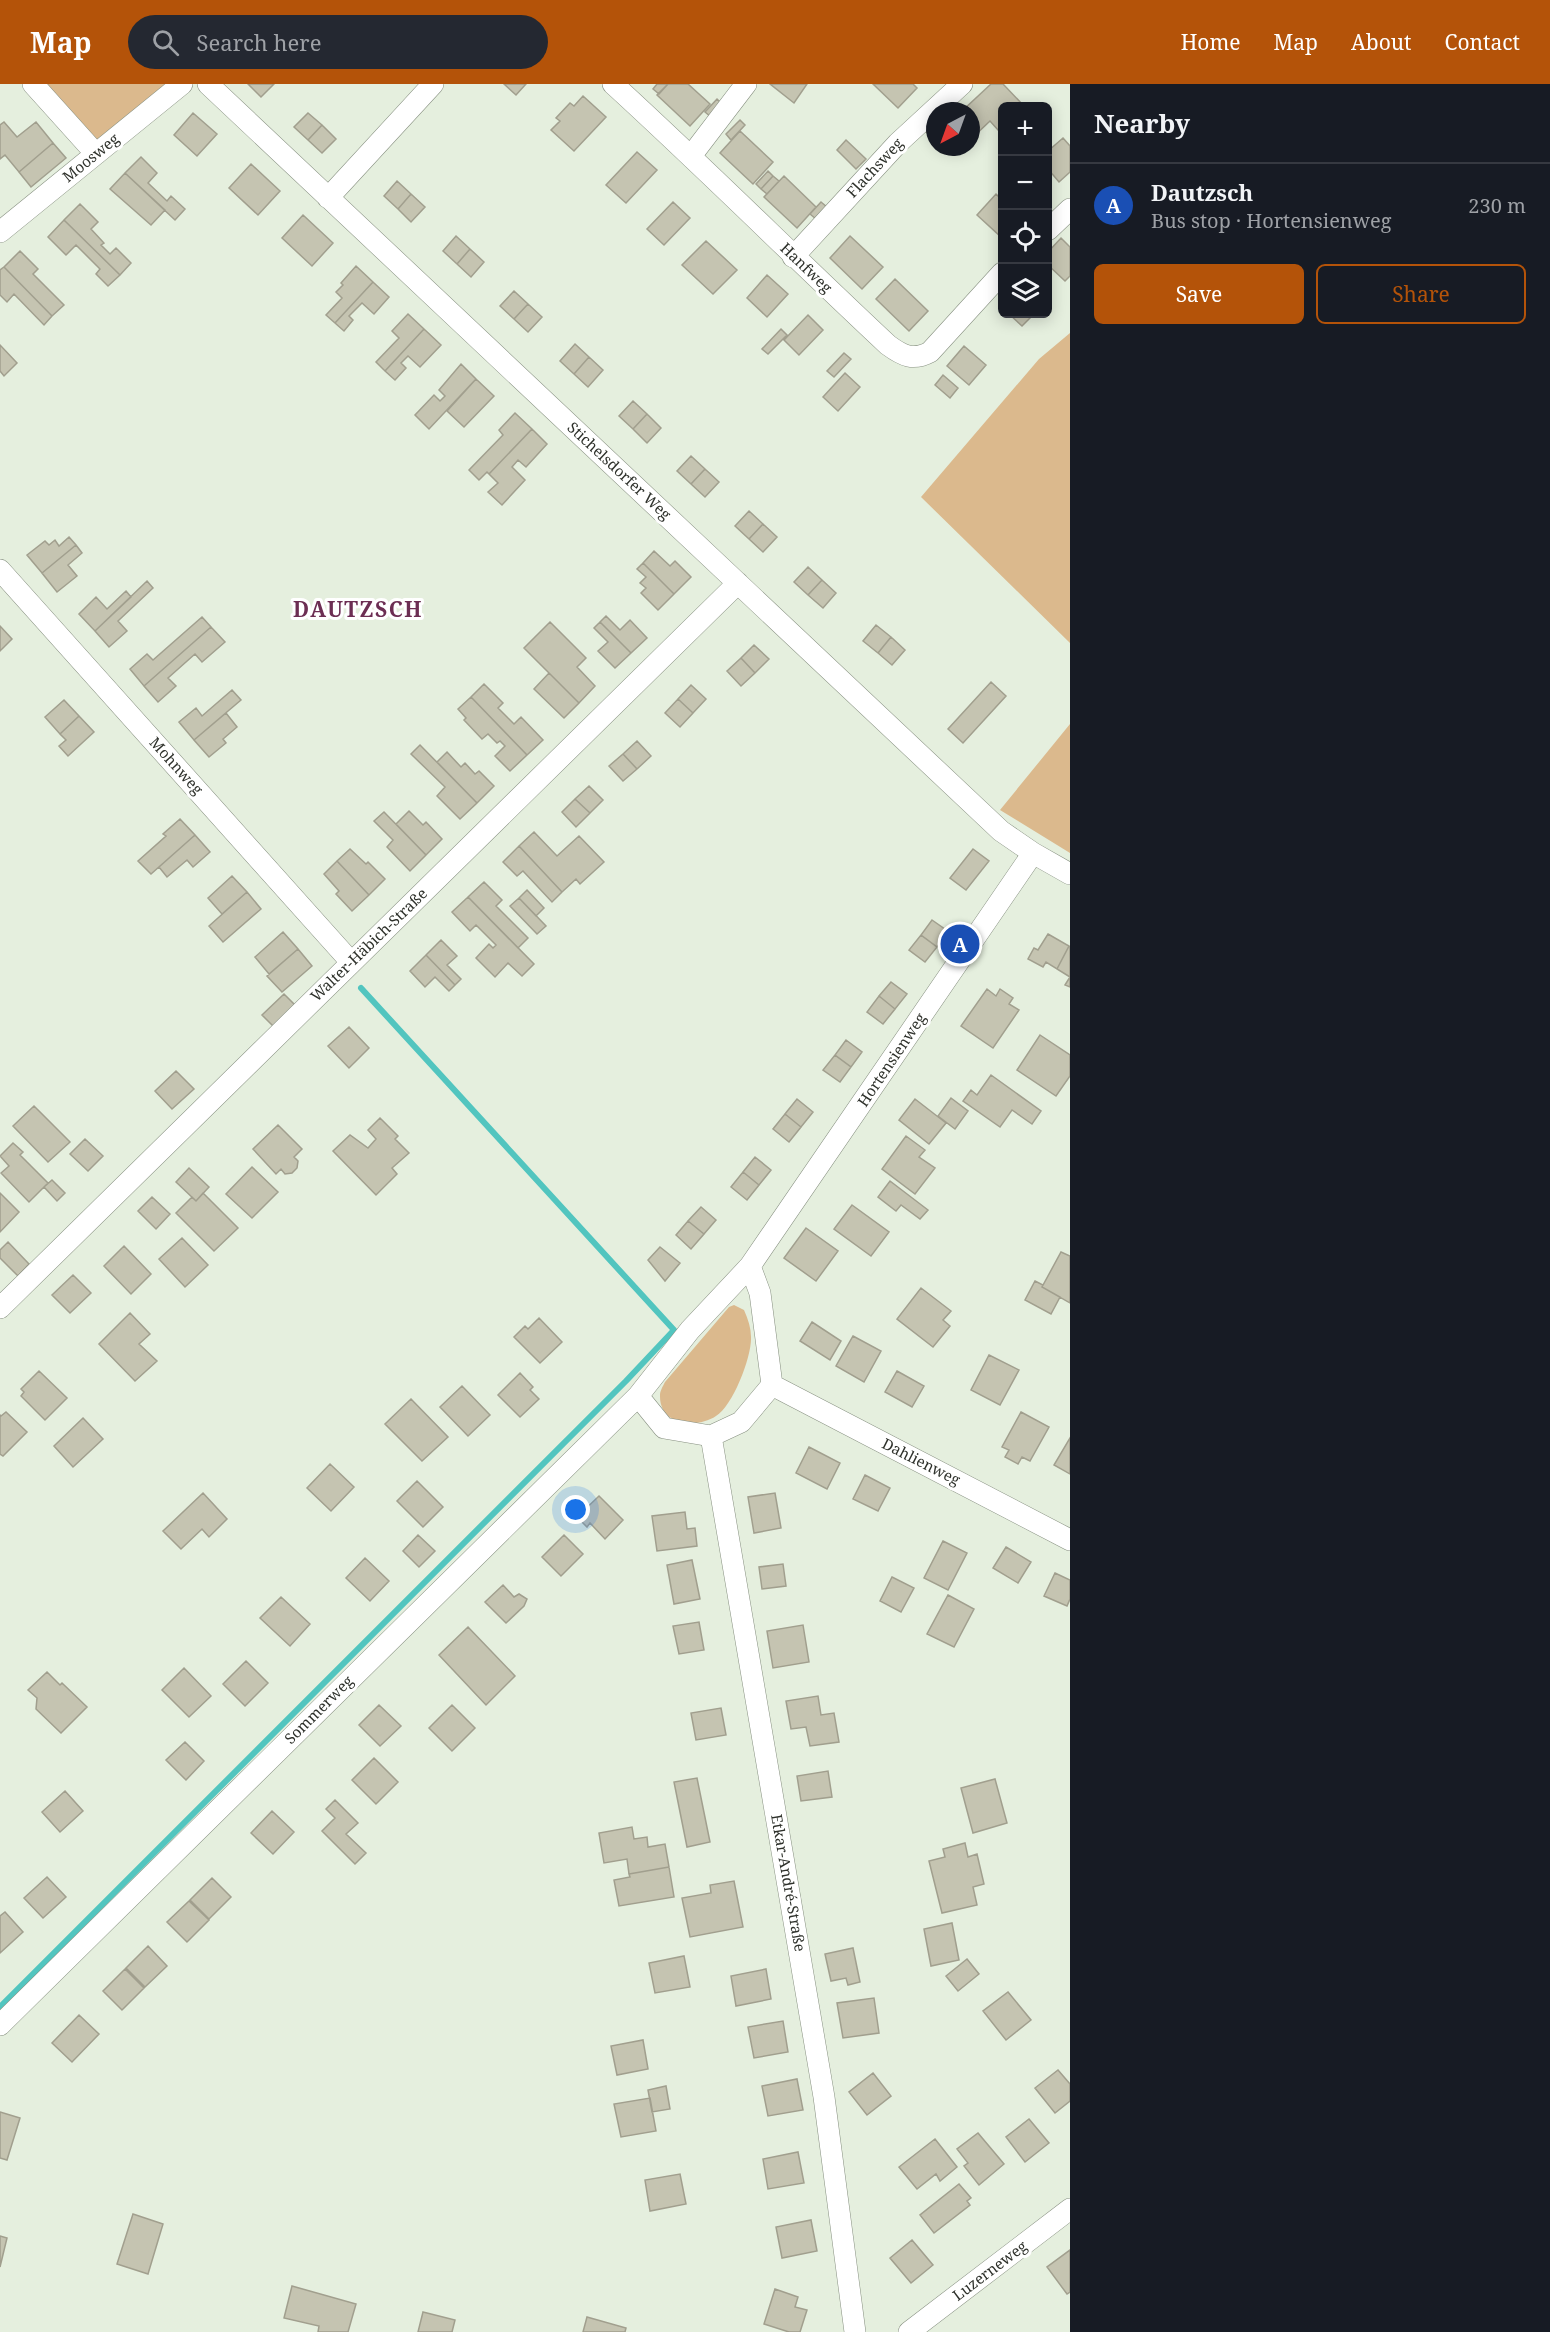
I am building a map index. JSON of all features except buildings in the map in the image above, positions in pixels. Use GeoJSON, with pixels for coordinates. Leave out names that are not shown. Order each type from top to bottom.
{"type":"FeatureCollection","features":[{"type":"Feature","properties":{"kind":"street"},"geometry":{"type":"LineString","coordinates":[[33,84],[96,154]]}},
{"type":"Feature","properties":{"kind":"street","name":"Moosweg"},"geometry":{"type":"LineString","coordinates":[[0,232],[182,84]]}},
{"type":"Feature","properties":{"kind":"street","name":"Stichelsdorfer Weg"},"geometry":{"type":"LineString","coordinates":[[208,84],[1001,831],[1070,874]]}},
{"type":"Feature","properties":{"kind":"street"},"geometry":{"type":"LineString","coordinates":[[328,198],[433,84]]}},
{"type":"Feature","properties":{"kind":"street","name":"Hanfweg"},"geometry":{"type":"LineString","coordinates":[[613,84],[692,156],[794,257],[888,345],[909,358],[923,356],[939,345],[998,278]]}},
{"type":"Feature","properties":{"kind":"street"},"geometry":{"type":"LineString","coordinates":[[692,156],[746,84]]}},
{"type":"Feature","properties":{"kind":"street","name":"Flachsweg"},"geometry":{"type":"LineString","coordinates":[[794,257],[898,143],[962,84]]}},
{"type":"Feature","properties":{"kind":"street"},"geometry":{"type":"LineString","coordinates":[[1052,225],[1070,209]]}},
{"type":"Feature","properties":{"kind":"street","name":"Mohnweg"},"geometry":{"type":"LineString","coordinates":[[0,570],[351,962]]}},
{"type":"Feature","properties":{"kind":"street","name":"Walter-Häbich-Straße"},"geometry":{"type":"LineString","coordinates":[[0,1308],[738,583]]}},
{"type":"Feature","properties":{"kind":"street","name":"Hortensienweg"},"geometry":{"type":"LineString","coordinates":[[638,1396],[690,1330],[750,1266],[1033,853]]}},
{"type":"Feature","properties":{"kind":"street"},"geometry":{"type":"LineString","coordinates":[[638,1396],[664,1428],[711,1436],[741,1422],[772,1385],[760,1293],[750,1266]]}},
{"type":"Feature","properties":{"kind":"street","name":"Dahlienweg"},"geometry":{"type":"LineString","coordinates":[[772,1385],[1070,1540]]}},
{"type":"Feature","properties":{"kind":"street","name":"Sommerweg"},"geometry":{"type":"LineString","coordinates":[[0,2025],[638,1396]]}},
{"type":"Feature","properties":{"kind":"street","name":"Etkar-André-Straße"},"geometry":{"type":"LineString","coordinates":[[711,1436],[822,2085],[855,2332]]}},
{"type":"Feature","properties":{"kind":"street","name":"Luzerneweg"},"geometry":{"type":"LineString","coordinates":[[909,2332],[1070,2209]]}},
{"type":"Feature","properties":{"kind":"shaded area"},"geometry":{"type":"Polygon","coordinates":[[[46,84],[165,84],[97,143],[46,84]]]}},
{"type":"Feature","properties":{"kind":"shaded area"},"geometry":{"type":"Polygon","coordinates":[[[1070,333],[1070,643],[921,497],[1039,359],[1070,333]]]}},
{"type":"Feature","properties":{"kind":"shaded area"},"geometry":{"type":"Polygon","coordinates":[[[1070,724],[1070,853],[1000,810],[1070,724]]]}},
{"type":"Feature","properties":{"kind":"shaded area"},"geometry":{"type":"Polygon","coordinates":[[[734,1305],[744,1310],[751,1337],[745,1368],[735,1392],[722,1411],[708,1420],[690,1423],[672,1419],[661,1405],[660,1393],[665,1382],[729,1307],[734,1305]]]}},
{"type":"Feature","properties":{"kind":"waterway"},"geometry":{"type":"LineString","coordinates":[[0,2007],[626,1381],[674,1330],[361,988]]}},
{"type":"Feature","properties":{"kind":"place","name":"Dautzsch"},"geometry":{"type":"Point","coordinates":[960,944]}},
{"type":"Feature","properties":{"kind":"district","name":"DAUTZSCH"},"geometry":{"type":"Point","coordinates":[358,610]}}]}
